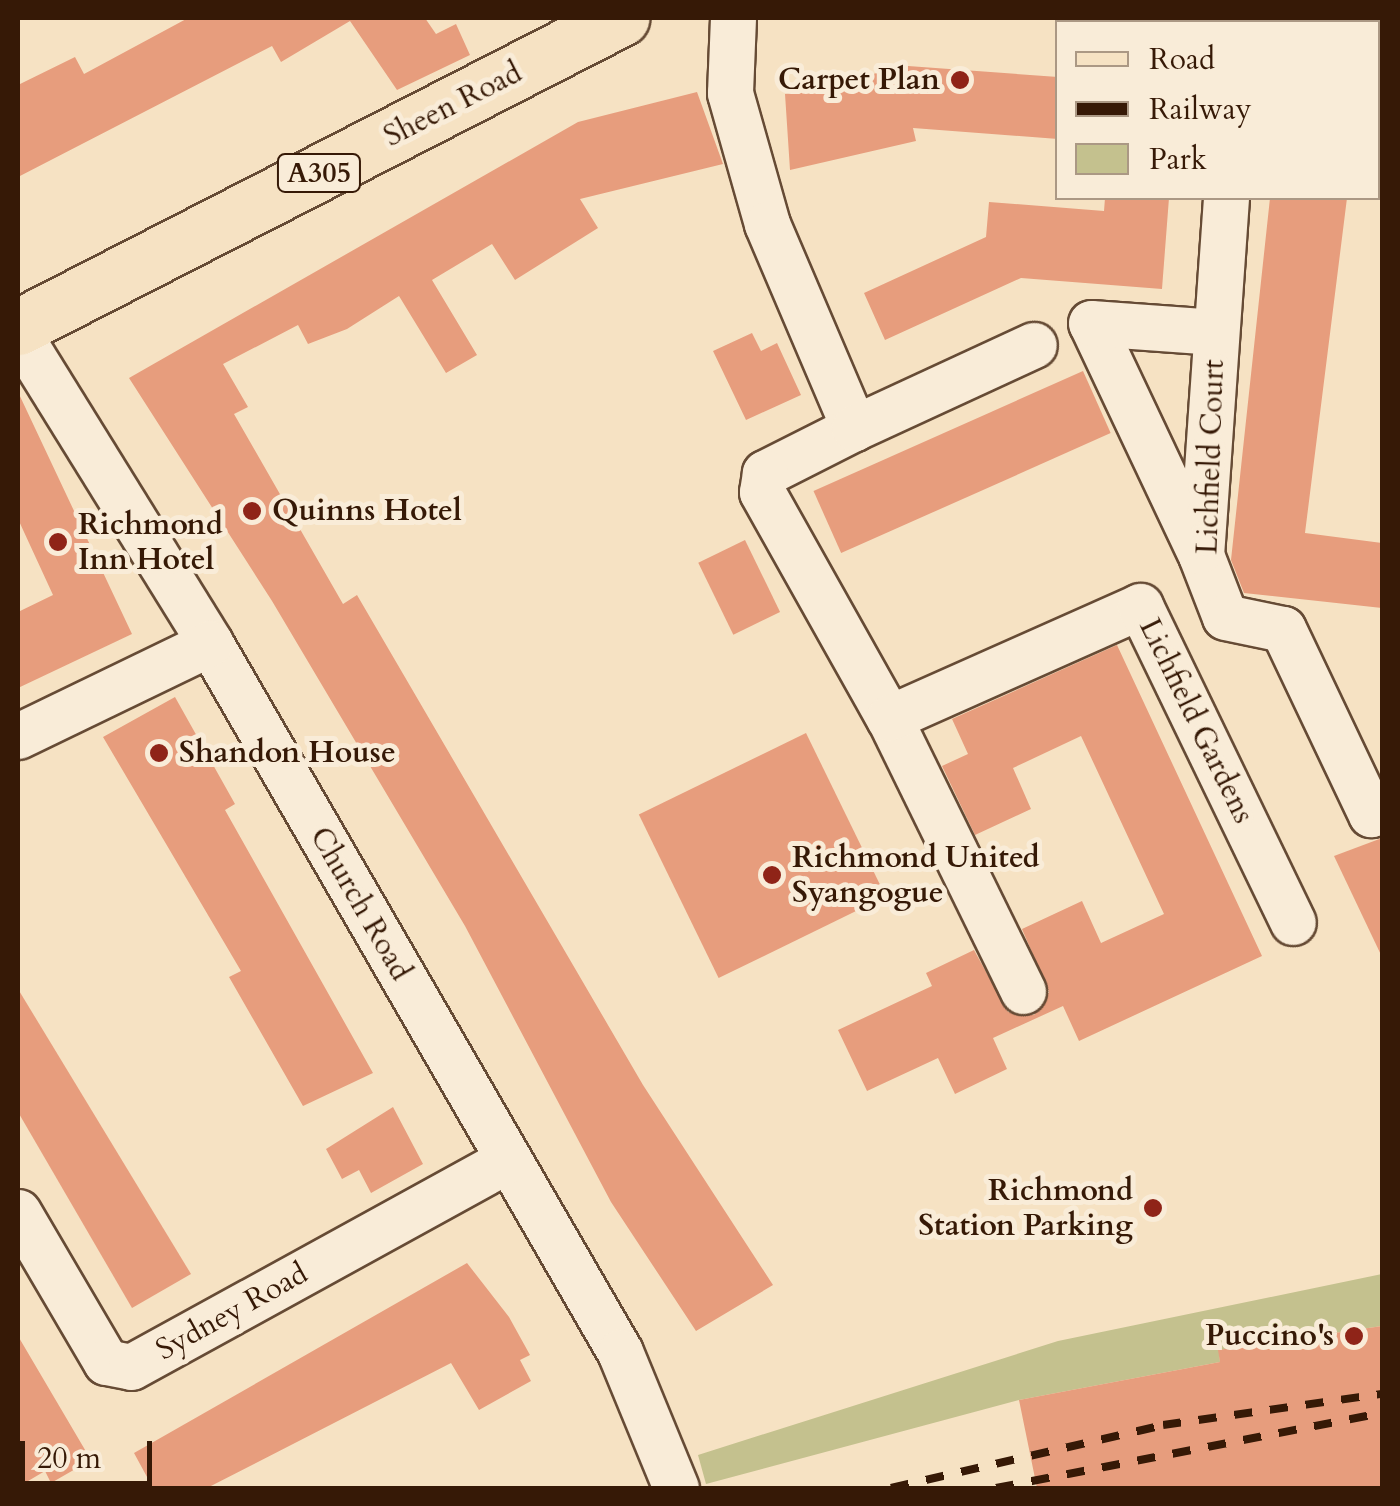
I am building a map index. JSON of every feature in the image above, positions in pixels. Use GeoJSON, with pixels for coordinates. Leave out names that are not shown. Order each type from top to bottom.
{"type":"FeatureCollection","features":[{"type":"Feature","properties":{"kind":"main road","name":"Sheen Road"},"geometry":{"type":"LineString","coordinates":[[18,330],[609,21]]}},
{"type":"Feature","properties":{"kind":"street"},"geometry":{"type":"LineString","coordinates":[[733,18],[730,94],[767,224],[854,428]]}},
{"type":"Feature","properties":{"kind":"street","name":"Lichfield Court"},"geometry":{"type":"LineString","coordinates":[[1226,200],[1201,555],[1225,617],[1283,629],[1371,814],[1382,808]]}},
{"type":"Feature","properties":{"kind":"street"},"geometry":{"type":"LineString","coordinates":[[1201,555],[1091,323],[1216,332]]}},
{"type":"Feature","properties":{"kind":"street","name":"Church Road"},"geometry":{"type":"LineString","coordinates":[[18,330],[210,642],[508,1160],[656,1424],[676,1488]]}},
{"type":"Feature","properties":{"kind":"street"},"geometry":{"type":"LineString","coordinates":[[1022,991],[888,718],[762,492],[765,473],[1034,346]]}},
{"type":"Feature","properties":{"kind":"street","name":"Lichfield Gardens"},"geometry":{"type":"LineString","coordinates":[[888,718],[1140,606],[1293,922]]}},
{"type":"Feature","properties":{"kind":"street"},"geometry":{"type":"LineString","coordinates":[[18,736],[210,642]]}},
{"type":"Feature","properties":{"kind":"street","name":"Sydney Road"},"geometry":{"type":"LineString","coordinates":[[18,1212],[106,1362],[131,1367],[508,1160]]}},
{"type":"Feature","properties":{"kind":"green space"},"geometry":{"type":"Polygon","coordinates":[[[1382,1274],[1382,1326],[1219,1350],[1220,1362],[1019,1400],[706,1484],[698,1455],[1058,1341],[1382,1274]]]}},
{"type":"Feature","properties":{"kind":"building"},"geometry":{"type":"Polygon","coordinates":[[[188,18],[425,18],[436,34],[456,24],[470,55],[397,90],[350,21],[281,62],[272,46],[18,177],[18,85],[75,57],[84,74],[188,18]]]}},
{"type":"Feature","properties":{"kind":"building"},"geometry":{"type":"Polygon","coordinates":[[[908,66],[1055,77],[1055,139],[913,128],[916,141],[790,170],[785,94],[908,66]]]}},
{"type":"Feature","properties":{"kind":"building"},"geometry":{"type":"Polygon","coordinates":[[[697,92],[723,164],[580,199],[598,228],[515,280],[492,244],[432,280],[477,355],[446,373],[399,296],[347,329],[308,344],[298,325],[223,364],[248,407],[234,414],[343,604],[357,595],[643,1085],[773,1285],[696,1331],[611,1202],[465,926],[272,601],[129,378],[578,122],[697,92]]]}},
{"type":"Feature","properties":{"kind":"building"},"geometry":{"type":"Polygon","coordinates":[[[1105,200],[1169,200],[1162,289],[1021,278],[885,340],[864,293],[986,237],[989,202],[1104,211],[1105,200]]]}},
{"type":"Feature","properties":{"kind":"building"},"geometry":{"type":"Polygon","coordinates":[[[1270,200],[1347,200],[1305,533],[1382,543],[1382,608],[1244,593],[1231,560],[1270,200]]]}},
{"type":"Feature","properties":{"kind":"building"},"geometry":{"type":"Polygon","coordinates":[[[752,333],[761,351],[777,343],[801,395],[746,420],[713,351],[752,333]]]}},
{"type":"Feature","properties":{"kind":"building"},"geometry":{"type":"Polygon","coordinates":[[[1083,371],[1111,433],[841,553],[814,491],[1083,371]]]}},
{"type":"Feature","properties":{"kind":"building","name":"Richmond Inn Hotel"},"geometry":{"type":"Polygon","coordinates":[[[18,392],[132,634],[18,688],[18,612],[53,595],[18,519],[18,392]]]}},
{"type":"Feature","properties":{"kind":"building"},"geometry":{"type":"Polygon","coordinates":[[[745,540],[780,612],[733,635],[698,563],[745,540]]]}},
{"type":"Feature","properties":{"kind":"building"},"geometry":{"type":"Polygon","coordinates":[[[1117,645],[1262,956],[1079,1041],[1063,1006],[993,1038],[1007,1069],[955,1094],[938,1058],[867,1091],[838,1030],[932,986],[926,973],[974,950],[1008,1012],[1034,1015],[1049,992],[1022,929],[1082,901],[1101,943],[1164,914],[1081,736],[1013,768],[1031,809],[975,835],[942,766],[968,754],[952,719],[1117,645]]]}},
{"type":"Feature","properties":{"kind":"building"},"geometry":{"type":"Polygon","coordinates":[[[175,697],[235,804],[225,810],[373,1073],[303,1106],[229,977],[241,971],[103,737],[175,697]]]}},
{"type":"Feature","properties":{"kind":"building","name":"Richmond United Syangogue"},"geometry":{"type":"Polygon","coordinates":[[[806,733],[886,897],[719,978],[639,815],[806,733]]]}},
{"type":"Feature","properties":{"kind":"building"},"geometry":{"type":"Polygon","coordinates":[[[1382,838],[1382,957],[1334,856],[1382,838]]]}},
{"type":"Feature","properties":{"kind":"building"},"geometry":{"type":"Polygon","coordinates":[[[18,989],[191,1274],[132,1308],[18,1112],[18,989]]]}},
{"type":"Feature","properties":{"kind":"building"},"geometry":{"type":"Polygon","coordinates":[[[393,1107],[423,1164],[371,1193],[359,1170],[342,1179],[326,1149],[393,1107]]]}},
{"type":"Feature","properties":{"kind":"building"},"geometry":{"type":"Polygon","coordinates":[[[467,1263],[509,1317],[530,1355],[520,1360],[531,1381],[479,1410],[451,1363],[207,1488],[153,1488],[134,1453],[467,1263]]]}},
{"type":"Feature","properties":{"kind":"building"},"geometry":{"type":"Polygon","coordinates":[[[1382,1326],[1382,1488],[1037,1488],[1019,1400],[1220,1362],[1218,1350],[1382,1326]]]}},
{"type":"Feature","properties":{"kind":"building"},"geometry":{"type":"Polygon","coordinates":[[[18,1336],[91,1460],[51,1483],[45,1471],[18,1487],[18,1336]]]}},
{"type":"Feature","properties":{"kind":"railway"},"geometry":{"type":"LineString","coordinates":[[891,1488],[1163,1425],[1382,1394]]}},
{"type":"Feature","properties":{"kind":"railway"},"geometry":{"type":"LineString","coordinates":[[996,1488],[1382,1413]]}},
{"type":"Feature","properties":{"kind":"place","name":"Carpet Plan"},"geometry":{"type":"Point","coordinates":[960,80]}},
{"type":"Feature","properties":{"kind":"place","name":"Quinns Hotel"},"geometry":{"type":"Point","coordinates":[252,511]}},
{"type":"Feature","properties":{"kind":"place","name":"Richmond Inn Hotel"},"geometry":{"type":"Point","coordinates":[58,542]}},
{"type":"Feature","properties":{"kind":"place","name":"Shandon House"},"geometry":{"type":"Point","coordinates":[159,753]}},
{"type":"Feature","properties":{"kind":"place","name":"Richmond United Syangogue"},"geometry":{"type":"Point","coordinates":[772,875]}},
{"type":"Feature","properties":{"kind":"place","name":"Richmond Station Parking"},"geometry":{"type":"Point","coordinates":[1153,1208]}},
{"type":"Feature","properties":{"kind":"place","name":"Puccino's"},"geometry":{"type":"Point","coordinates":[1354,1336]}}]}
